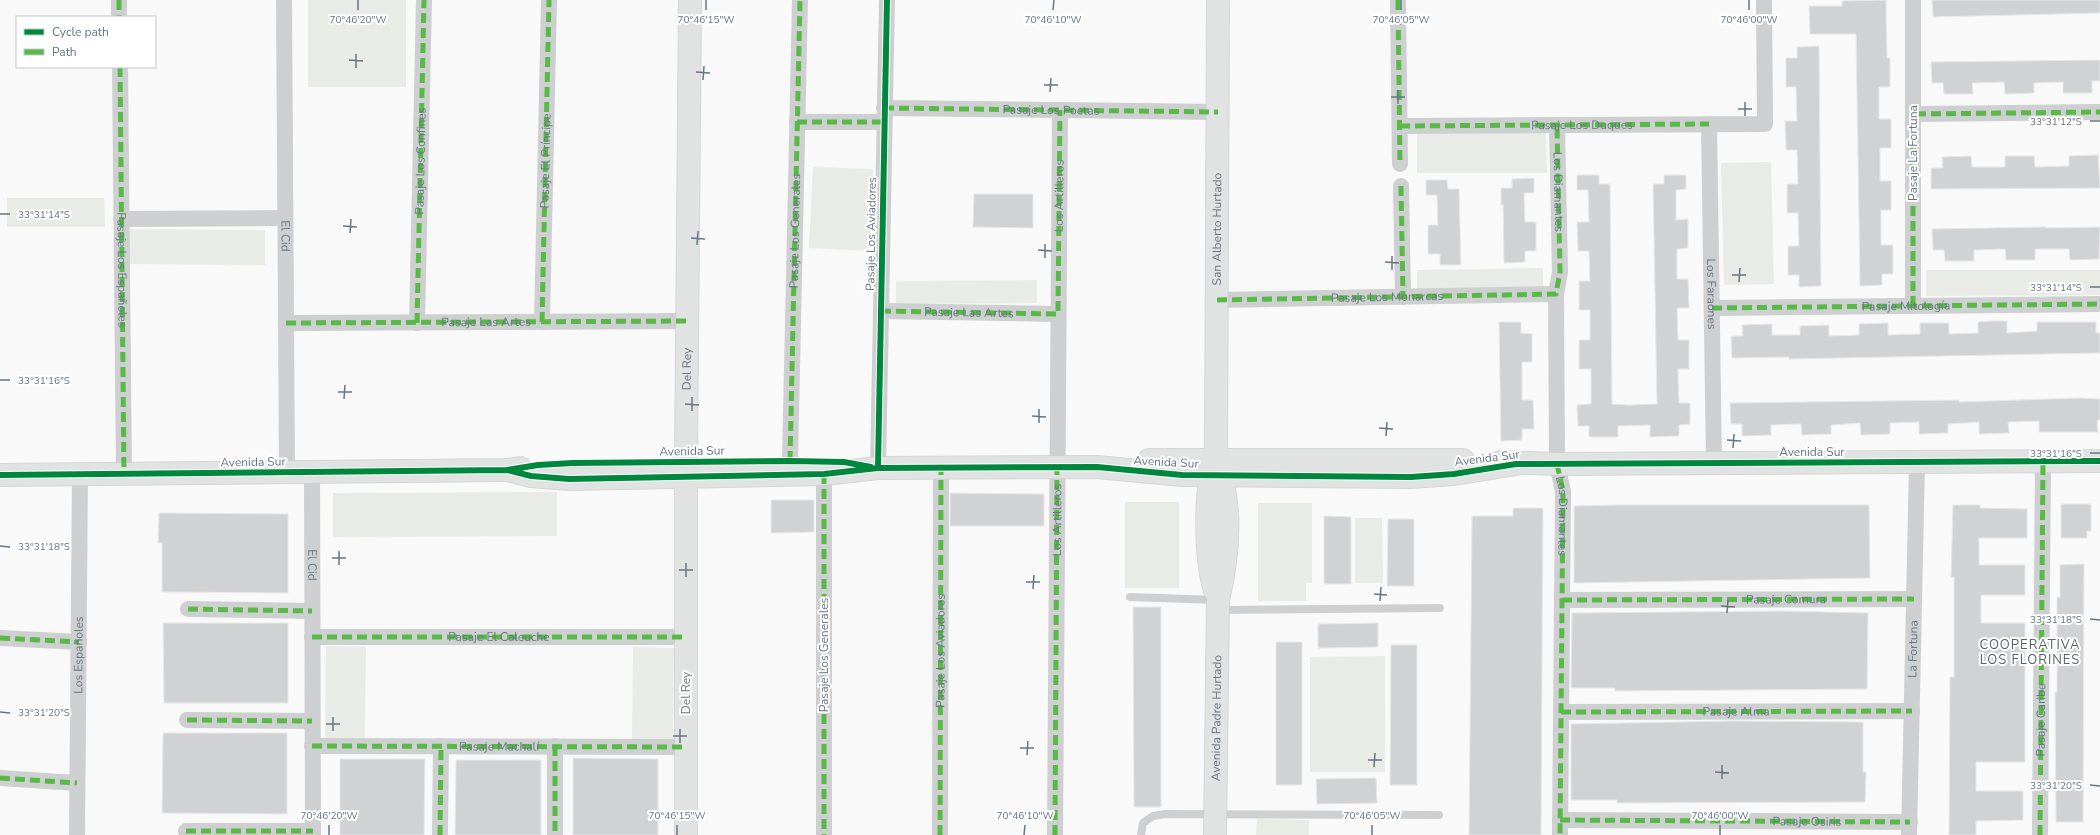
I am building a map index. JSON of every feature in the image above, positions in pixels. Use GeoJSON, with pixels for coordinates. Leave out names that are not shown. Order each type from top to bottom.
{"type":"FeatureCollection","features":[{"type":"Feature","properties":{"kind":"street"},"geometry":{"type":"LineString","coordinates":[[119,0],[119,16]]}},
{"type":"Feature","properties":{"kind":"street","name":"El Cid"},"geometry":{"type":"LineString","coordinates":[[284,0],[286,472]]}},
{"type":"Feature","properties":{"kind":"street","name":"Pasaje Los Confines"},"geometry":{"type":"LineString","coordinates":[[417,323],[424,0]]}},
{"type":"Feature","properties":{"kind":"street","name":"Pasaje El Príncipe"},"geometry":{"type":"LineString","coordinates":[[542,322],[549,0]]}},
{"type":"Feature","properties":{"kind":"street","name":"Del Rey"},"geometry":{"type":"LineString","coordinates":[[686,835],[686,470],[690,0]]}},
{"type":"Feature","properties":{"kind":"street","name":"Pasaje Los Generales"},"geometry":{"type":"LineString","coordinates":[[790,461],[800,0]]}},
{"type":"Feature","properties":{"kind":"street","name":"Pasaje Los Aviadores"},"geometry":{"type":"LineString","coordinates":[[878,468],[887,0]]}},
{"type":"Feature","properties":{"kind":"street","name":"San Alberto Hurtado"},"geometry":{"type":"LineString","coordinates":[[1216,470],[1218,0]]}},
{"type":"Feature","properties":{"kind":"street"},"geometry":{"type":"LineString","coordinates":[[1398,0],[1400,164]]}},
{"type":"Feature","properties":{"kind":"street","name":"Pasaje Los Duques"},"geometry":{"type":"LineString","coordinates":[[1400,126],[1764,124],[1764,0]]}},
{"type":"Feature","properties":{"kind":"street","name":"Pasaje La Fortuna"},"geometry":{"type":"LineString","coordinates":[[1913,0],[1913,306]]}},
{"type":"Feature","properties":{"kind":"street","name":"Pasaje Los Españoles"},"geometry":{"type":"LineString","coordinates":[[120,68],[124,474]]}},
{"type":"Feature","properties":{"kind":"street","name":"Pasaje Los Poetas"},"geometry":{"type":"LineString","coordinates":[[797,122],[884,115],[1060,110],[1218,112]]}},
{"type":"Feature","properties":{"kind":"street","name":"Los Artilleros"},"geometry":{"type":"LineString","coordinates":[[1055,835],[1060,110]]}},
{"type":"Feature","properties":{"kind":"street"},"geometry":{"type":"LineString","coordinates":[[1913,114],[2100,112]]}},
{"type":"Feature","properties":{"kind":"street","name":"Los Faraones"},"geometry":{"type":"LineString","coordinates":[[1709,124],[1714,464]]}},
{"type":"Feature","properties":{"kind":"street","name":"Los Diamantes"},"geometry":{"type":"LineString","coordinates":[[1557,125],[1560,272],[1556,294],[1557,464],[1563,492],[1560,828]]}},
{"type":"Feature","properties":{"kind":"street"},"geometry":{"type":"LineString","coordinates":[[1401,186],[1402,297]]}},
{"type":"Feature","properties":{"kind":"street"},"geometry":{"type":"LineString","coordinates":[[121,219],[285,218]]}},
{"type":"Feature","properties":{"kind":"street","name":"Pasaje Los Monarcas"},"geometry":{"type":"LineString","coordinates":[[1217,300],[1556,294]]}},
{"type":"Feature","properties":{"kind":"street","name":"Pasaje Mitología"},"geometry":{"type":"LineString","coordinates":[[1712,308],[2100,304]]}},
{"type":"Feature","properties":{"kind":"street","name":"Pasaje Las Artes"},"geometry":{"type":"LineString","coordinates":[[881,311],[1058,314]]}},
{"type":"Feature","properties":{"kind":"street","name":"Pasaje Las Artes"},"geometry":{"type":"LineString","coordinates":[[286,323],[687,321]]}},
{"type":"Feature","properties":{"kind":"street","name":"Avenida Sur"},"geometry":{"type":"LineString","coordinates":[[0,475],[507,470],[538,465],[824,474],[878,468],[1097,467],[1138,461],[1216,470],[1462,460],[1516,464],[2100,461]]}},
{"type":"Feature","properties":{"kind":"street","name":"Avenida Sur"},"geometry":{"type":"LineString","coordinates":[[686,470],[790,461],[844,462],[878,468]]}},
{"type":"Feature","properties":{"kind":"street","name":"Pasaje Caribe"},"geometry":{"type":"LineString","coordinates":[[2040,835],[2043,461]]}},
{"type":"Feature","properties":{"kind":"street","name":"La Fortuna"},"geometry":{"type":"LineString","coordinates":[[1909,829],[1917,463]]}},
{"type":"Feature","properties":{"kind":"street","name":"Pasaje Los Aviadores"},"geometry":{"type":"LineString","coordinates":[[940,468],[940,835]]}},
{"type":"Feature","properties":{"kind":"street","name":"Avenida Padre Hurtado"},"geometry":{"type":"LineString","coordinates":[[1215,825],[1218,605],[1209,553],[1208,499],[1216,470]]}},
{"type":"Feature","properties":{"kind":"street","name":"El Cid"},"geometry":{"type":"LineString","coordinates":[[186,831],[313,833],[312,472]]}},
{"type":"Feature","properties":{"kind":"street","name":"Los Españoles"},"geometry":{"type":"LineString","coordinates":[[77,835],[80,474]]}},
{"type":"Feature","properties":{"kind":"street","name":"Pasaje Los Generales"},"geometry":{"type":"LineString","coordinates":[[824,474],[824,835]]}},
{"type":"Feature","properties":{"kind":"street","name":"Pasaje Comura"},"geometry":{"type":"LineString","coordinates":[[1562,600],[1914,599]]}},
{"type":"Feature","properties":{"kind":"street"},"geometry":{"type":"LineString","coordinates":[[188,609],[312,611]]}},
{"type":"Feature","properties":{"kind":"street","name":"Pasaje El Caleuche"},"geometry":{"type":"LineString","coordinates":[[312,637],[686,638]]}},
{"type":"Feature","properties":{"kind":"street"},"geometry":{"type":"LineString","coordinates":[[0,638],[79,642]]}},
{"type":"Feature","properties":{"kind":"street","name":"Pasaje Alma"},"geometry":{"type":"LineString","coordinates":[[1561,712],[1912,711]]}},
{"type":"Feature","properties":{"kind":"street"},"geometry":{"type":"LineString","coordinates":[[186,720],[312,721]]}},
{"type":"Feature","properties":{"kind":"street","name":"Pasaje Machalí"},"geometry":{"type":"LineString","coordinates":[[312,746],[686,747]]}},
{"type":"Feature","properties":{"kind":"street"},"geometry":{"type":"LineString","coordinates":[[440,835],[441,746]]}},
{"type":"Feature","properties":{"kind":"street"},"geometry":{"type":"LineString","coordinates":[[555,746],[555,835]]}},
{"type":"Feature","properties":{"kind":"street"},"geometry":{"type":"LineString","coordinates":[[0,778],[78,783]]}},
{"type":"Feature","properties":{"kind":"street","name":"Pasaje Osiris"},"geometry":{"type":"LineString","coordinates":[[1560,828],[1909,829]]}},
{"type":"Feature","properties":{"kind":"lane"},"geometry":{"type":"LineString","coordinates":[[1130,597],[1218,605],[1440,608]]}},
{"type":"Feature","properties":{"kind":"lane"},"geometry":{"type":"LineString","coordinates":[[1141,835],[1143,824],[1153,816],[1166,814],[1215,825],[1439,815]]}},
{"type":"Feature","properties":{"kind":"shaded area"},"geometry":{"type":"Polygon","coordinates":[[[308,0],[406,0],[406,87],[308,87],[308,0]]]}},
{"type":"Feature","properties":{"kind":"shaded area"},"geometry":{"type":"Polygon","coordinates":[[[1417,133],[1546,133],[1547,173],[1417,173],[1417,133]]]}},
{"type":"Feature","properties":{"kind":"shaded area"},"geometry":{"type":"Polygon","coordinates":[[[1771,162],[1774,284],[1724,285],[1721,163],[1771,162]]]}},
{"type":"Feature","properties":{"kind":"shaded area"},"geometry":{"type":"Polygon","coordinates":[[[813,167],[873,169],[869,251],[809,248],[813,167]]]}},
{"type":"Feature","properties":{"kind":"shaded area"},"geometry":{"type":"Polygon","coordinates":[[[7,198],[104,198],[105,227],[7,227],[7,198]]]}},
{"type":"Feature","properties":{"kind":"shaded area"},"geometry":{"type":"Polygon","coordinates":[[[128,229],[265,230],[265,265],[128,264],[128,229]]]}},
{"type":"Feature","properties":{"kind":"shaded area"},"geometry":{"type":"Polygon","coordinates":[[[1543,268],[1543,291],[1417,293],[1417,270],[1543,268]]]}},
{"type":"Feature","properties":{"kind":"shaded area"},"geometry":{"type":"Polygon","coordinates":[[[1926,270],[2100,270],[2100,295],[1926,296],[1926,270]]]}},
{"type":"Feature","properties":{"kind":"shaded area"},"geometry":{"type":"Polygon","coordinates":[[[1037,280],[1037,303],[896,304],[896,281],[1037,280]]]}},
{"type":"Feature","properties":{"kind":"shaded area"},"geometry":{"type":"Polygon","coordinates":[[[557,492],[557,536],[333,537],[333,493],[557,492]]]}},
{"type":"Feature","properties":{"kind":"shaded area"},"geometry":{"type":"Polygon","coordinates":[[[1125,502],[1179,502],[1179,588],[1125,588],[1125,502]]]}},
{"type":"Feature","properties":{"kind":"shaded area"},"geometry":{"type":"Polygon","coordinates":[[[1258,503],[1312,503],[1312,583],[1306,583],[1306,601],[1258,601],[1258,503]]]}},
{"type":"Feature","properties":{"kind":"shaded area"},"geometry":{"type":"Polygon","coordinates":[[[1355,518],[1382,518],[1383,583],[1355,583],[1355,518]]]}},
{"type":"Feature","properties":{"kind":"shaded area"},"geometry":{"type":"Polygon","coordinates":[[[326,646],[366,647],[365,740],[325,739],[326,646]]]}},
{"type":"Feature","properties":{"kind":"shaded area"},"geometry":{"type":"Polygon","coordinates":[[[633,647],[674,648],[673,740],[632,740],[633,647]]]}},
{"type":"Feature","properties":{"kind":"shaded area"},"geometry":{"type":"Polygon","coordinates":[[[1385,656],[1385,772],[1310,772],[1310,657],[1385,656]]]}},
{"type":"Feature","properties":{"kind":"shaded area"},"geometry":{"type":"Polygon","coordinates":[[[1257,819],[1309,820],[1309,835],[1256,835],[1257,819]]]}},
{"type":"Feature","properties":{"kind":"building"},"geometry":{"type":"Polygon","coordinates":[[[1886,0],[1887,58],[1890,58],[1890,87],[1879,87],[1879,119],[1891,119],[1891,148],[1880,148],[1880,181],[1891,181],[1891,210],[1881,210],[1881,245],[1893,245],[1893,274],[1882,274],[1882,285],[1860,286],[1856,34],[1810,34],[1809,6],[1842,6],[1842,1],[1886,0]]]}},
{"type":"Feature","properties":{"kind":"building"},"geometry":{"type":"Polygon","coordinates":[[[1932,0],[2100,0],[2100,13],[1933,17],[1932,0]]]}},
{"type":"Feature","properties":{"kind":"building"},"geometry":{"type":"Polygon","coordinates":[[[1819,46],[1821,286],[1799,287],[1799,275],[1788,275],[1788,246],[1799,246],[1798,213],[1787,213],[1787,184],[1798,184],[1797,150],[1786,150],[1785,121],[1797,121],[1796,87],[1786,87],[1786,58],[1797,58],[1797,47],[1819,46]]]}},
{"type":"Feature","properties":{"kind":"building"},"geometry":{"type":"Polygon","coordinates":[[[2100,60],[2100,81],[2092,81],[2092,93],[2063,93],[2063,82],[2034,83],[2034,93],[2005,94],[2004,82],[1972,83],[1973,94],[1944,94],[1943,83],[1932,83],[1931,62],[2100,60]]]}},
{"type":"Feature","properties":{"kind":"building"},"geometry":{"type":"Polygon","coordinates":[[[2098,155],[2100,188],[1931,189],[1931,168],[1943,168],[1942,157],[1971,156],[1972,167],[2005,167],[2005,156],[2034,156],[2035,167],[2069,166],[2069,156],[2098,155]]]}},
{"type":"Feature","properties":{"kind":"building"},"geometry":{"type":"Polygon","coordinates":[[[1577,175],[1599,175],[1599,184],[1610,184],[1612,404],[1629,405],[1657,404],[1653,184],[1664,184],[1664,175],[1686,175],[1686,189],[1676,190],[1676,220],[1688,219],[1688,248],[1677,249],[1677,279],[1688,279],[1689,308],[1677,308],[1678,340],[1689,340],[1689,369],[1678,369],[1679,403],[1690,403],[1690,424],[1679,425],[1679,436],[1650,437],[1650,425],[1618,426],[1618,437],[1589,437],[1589,426],[1578,426],[1577,405],[1591,404],[1591,369],[1579,369],[1579,340],[1590,340],[1590,310],[1579,310],[1579,281],[1590,281],[1589,251],[1578,251],[1577,222],[1589,222],[1588,190],[1577,190],[1577,175]]]}},
{"type":"Feature","properties":{"kind":"building"},"geometry":{"type":"Polygon","coordinates":[[[1534,178],[1534,193],[1524,193],[1525,222],[1536,222],[1536,251],[1525,251],[1525,262],[1504,263],[1503,204],[1501,205],[1501,188],[1512,188],[1512,179],[1534,178]]]}},
{"type":"Feature","properties":{"kind":"building"},"geometry":{"type":"Polygon","coordinates":[[[1426,180],[1447,180],[1448,189],[1459,189],[1461,265],[1440,265],[1440,254],[1428,254],[1428,225],[1438,225],[1437,195],[1426,195],[1426,180]]]}},
{"type":"Feature","properties":{"kind":"building"},"geometry":{"type":"Polygon","coordinates":[[[974,194],[1033,194],[1033,228],[973,227],[974,194]]]}},
{"type":"Feature","properties":{"kind":"building"},"geometry":{"type":"Polygon","coordinates":[[[2100,227],[2099,259],[2070,260],[2069,249],[2035,249],[2035,260],[2006,260],[2005,249],[1974,250],[1974,261],[1945,261],[1944,250],[1933,250],[1932,229],[2100,227]]]}},
{"type":"Feature","properties":{"kind":"building"},"geometry":{"type":"Polygon","coordinates":[[[2007,321],[2007,333],[2037,331],[2037,322],[2096,322],[2096,333],[2100,333],[2100,353],[1789,359],[1789,357],[1732,358],[1731,336],[1743,336],[1742,325],[1772,324],[1772,335],[1800,335],[1800,326],[1829,325],[1829,336],[1859,335],[1859,324],[1888,323],[1888,335],[1920,334],[1920,323],[1949,323],[1949,334],[1978,333],[1978,322],[2007,321]]]}},
{"type":"Feature","properties":{"kind":"building"},"geometry":{"type":"Polygon","coordinates":[[[1499,322],[1521,322],[1521,333],[1532,334],[1532,362],[1522,362],[1522,400],[1533,400],[1534,429],[1522,429],[1522,440],[1501,441],[1499,322]]]}},
{"type":"Feature","properties":{"kind":"building"},"geometry":{"type":"Polygon","coordinates":[[[2079,398],[2100,399],[2100,420],[2097,420],[2098,432],[2039,432],[2039,421],[2008,422],[2009,433],[1979,434],[1979,422],[1948,424],[1948,433],[1919,434],[1919,422],[1890,423],[1890,434],[1861,435],[1860,423],[1831,425],[1831,434],[1802,435],[1801,424],[1771,425],[1771,435],[1742,436],[1742,424],[1731,424],[1730,403],[1959,400],[1959,402],[2079,398]]]}},
{"type":"Feature","properties":{"kind":"building"},"geometry":{"type":"Polygon","coordinates":[[[950,493],[1044,494],[1044,526],[950,526],[950,493]]]}},
{"type":"Feature","properties":{"kind":"building"},"geometry":{"type":"Polygon","coordinates":[[[771,500],[814,500],[814,532],[771,533],[771,500]]]}},
{"type":"Feature","properties":{"kind":"building"},"geometry":{"type":"Polygon","coordinates":[[[2061,504],[2091,504],[2091,531],[2087,531],[2087,538],[2061,538],[2061,504]]]}},
{"type":"Feature","properties":{"kind":"building"},"geometry":{"type":"Polygon","coordinates":[[[1869,505],[1870,578],[1574,583],[1574,506],[1869,505]]]}},
{"type":"Feature","properties":{"kind":"building"},"geometry":{"type":"Polygon","coordinates":[[[1953,505],[1980,505],[1980,508],[2027,509],[2027,538],[1979,538],[1979,565],[2025,565],[2025,595],[1981,595],[1981,623],[2025,623],[2025,762],[1976,762],[1976,791],[2023,791],[2023,820],[1976,821],[1976,835],[1949,835],[1950,677],[1954,677],[1954,577],[1951,577],[1953,505]]]}},
{"type":"Feature","properties":{"kind":"building"},"geometry":{"type":"Polygon","coordinates":[[[1513,508],[1543,508],[1541,835],[1469,835],[1472,516],[1513,516],[1513,508]]]}},
{"type":"Feature","properties":{"kind":"building"},"geometry":{"type":"Polygon","coordinates":[[[159,513],[288,514],[288,593],[162,592],[162,543],[158,543],[159,513]]]}},
{"type":"Feature","properties":{"kind":"building"},"geometry":{"type":"Polygon","coordinates":[[[1324,516],[1351,517],[1351,584],[1324,584],[1324,516]]]}},
{"type":"Feature","properties":{"kind":"building"},"geometry":{"type":"Polygon","coordinates":[[[1388,519],[1414,519],[1414,586],[1387,586],[1388,519]]]}},
{"type":"Feature","properties":{"kind":"building"},"geometry":{"type":"Polygon","coordinates":[[[2084,564],[2083,822],[2056,822],[2055,692],[2057,692],[2057,597],[2060,597],[2060,565],[2084,564]]]}},
{"type":"Feature","properties":{"kind":"building"},"geometry":{"type":"Polygon","coordinates":[[[1133,607],[1161,607],[1161,807],[1134,807],[1133,607]]]}},
{"type":"Feature","properties":{"kind":"building"},"geometry":{"type":"Polygon","coordinates":[[[1780,611],[1868,613],[1867,689],[1615,691],[1615,688],[1571,688],[1572,613],[1780,611]]]}},
{"type":"Feature","properties":{"kind":"building"},"geometry":{"type":"Polygon","coordinates":[[[163,623],[288,623],[288,703],[164,703],[163,623]]]}},
{"type":"Feature","properties":{"kind":"building"},"geometry":{"type":"Polygon","coordinates":[[[1378,623],[1378,647],[1318,648],[1318,624],[1378,623]]]}},
{"type":"Feature","properties":{"kind":"building"},"geometry":{"type":"Polygon","coordinates":[[[1276,642],[1302,642],[1302,785],[1276,785],[1276,642]]]}},
{"type":"Feature","properties":{"kind":"building"},"geometry":{"type":"Polygon","coordinates":[[[1391,645],[1417,645],[1417,785],[1390,785],[1391,645]]]}},
{"type":"Feature","properties":{"kind":"building"},"geometry":{"type":"Polygon","coordinates":[[[1732,721],[1863,722],[1863,772],[1866,772],[1865,802],[1617,803],[1617,800],[1571,800],[1571,724],[1732,721]]]}},
{"type":"Feature","properties":{"kind":"building"},"geometry":{"type":"Polygon","coordinates":[[[163,733],[287,733],[287,814],[162,813],[163,733]]]}},
{"type":"Feature","properties":{"kind":"building"},"geometry":{"type":"Polygon","coordinates":[[[573,758],[658,759],[658,835],[573,835],[573,758]]]}},
{"type":"Feature","properties":{"kind":"building"},"geometry":{"type":"Polygon","coordinates":[[[340,759],[425,759],[424,835],[340,835],[340,759]]]}},
{"type":"Feature","properties":{"kind":"building"},"geometry":{"type":"Polygon","coordinates":[[[456,760],[541,760],[541,835],[455,835],[456,760]]]}},
{"type":"Feature","properties":{"kind":"building"},"geometry":{"type":"Polygon","coordinates":[[[1376,778],[1377,803],[1317,804],[1316,779],[1376,778]]]}},
{"type":"Feature","properties":{"kind":"marked path"},"geometry":{"type":"LineString","coordinates":[[119,0],[119,16]]}},
{"type":"Feature","properties":{"kind":"marked path"},"geometry":{"type":"LineString","coordinates":[[417,323],[424,0]]}},
{"type":"Feature","properties":{"kind":"marked path"},"geometry":{"type":"LineString","coordinates":[[542,322],[549,0]]}},
{"type":"Feature","properties":{"kind":"marked path"},"geometry":{"type":"LineString","coordinates":[[790,461],[800,0]]}},
{"type":"Feature","properties":{"kind":"marked path"},"geometry":{"type":"LineString","coordinates":[[1398,0],[1400,164]]}},
{"type":"Feature","properties":{"kind":"marked path"},"geometry":{"type":"LineString","coordinates":[[120,68],[124,474]]}},
{"type":"Feature","properties":{"kind":"marked path"},"geometry":{"type":"LineString","coordinates":[[884,108],[1218,112]]}},
{"type":"Feature","properties":{"kind":"marked path"},"geometry":{"type":"LineString","coordinates":[[881,311],[1058,314],[1060,110]]}},
{"type":"Feature","properties":{"kind":"marked path"},"geometry":{"type":"LineString","coordinates":[[1913,306],[1913,114],[2100,112]]}},
{"type":"Feature","properties":{"kind":"marked path"},"geometry":{"type":"LineString","coordinates":[[797,122],[884,122]]}},
{"type":"Feature","properties":{"kind":"marked path"},"geometry":{"type":"LineString","coordinates":[[1400,126],[1709,124]]}},
{"type":"Feature","properties":{"kind":"marked path"},"geometry":{"type":"LineString","coordinates":[[1217,300],[1556,294],[1560,272],[1557,125]]}},
{"type":"Feature","properties":{"kind":"marked path"},"geometry":{"type":"LineString","coordinates":[[1401,186],[1403,297]]}},
{"type":"Feature","properties":{"kind":"marked path"},"geometry":{"type":"LineString","coordinates":[[1712,308],[2100,304]]}},
{"type":"Feature","properties":{"kind":"marked path"},"geometry":{"type":"LineString","coordinates":[[286,323],[687,321]]}},
{"type":"Feature","properties":{"kind":"marked path"},"geometry":{"type":"LineString","coordinates":[[2040,835],[2043,461]]}},
{"type":"Feature","properties":{"kind":"marked path"},"geometry":{"type":"LineString","coordinates":[[1557,464],[1563,491],[1560,835]]}},
{"type":"Feature","properties":{"kind":"marked path"},"geometry":{"type":"LineString","coordinates":[[940,835],[941,468]]}},
{"type":"Feature","properties":{"kind":"marked path"},"geometry":{"type":"LineString","coordinates":[[1055,835],[1057,468]]}},
{"type":"Feature","properties":{"kind":"marked path"},"geometry":{"type":"LineString","coordinates":[[824,474],[824,835]]}},
{"type":"Feature","properties":{"kind":"marked path"},"geometry":{"type":"LineString","coordinates":[[1562,600],[1914,599]]}},
{"type":"Feature","properties":{"kind":"marked path"},"geometry":{"type":"LineString","coordinates":[[188,609],[312,611]]}},
{"type":"Feature","properties":{"kind":"marked path"},"geometry":{"type":"LineString","coordinates":[[312,637],[686,637]]}},
{"type":"Feature","properties":{"kind":"marked path"},"geometry":{"type":"LineString","coordinates":[[0,638],[79,642]]}},
{"type":"Feature","properties":{"kind":"marked path"},"geometry":{"type":"LineString","coordinates":[[1561,712],[1912,711]]}},
{"type":"Feature","properties":{"kind":"marked path"},"geometry":{"type":"LineString","coordinates":[[187,720],[312,721]]}},
{"type":"Feature","properties":{"kind":"marked path"},"geometry":{"type":"LineString","coordinates":[[312,746],[686,747]]}},
{"type":"Feature","properties":{"kind":"marked path"},"geometry":{"type":"LineString","coordinates":[[440,835],[441,746]]}},
{"type":"Feature","properties":{"kind":"marked path"},"geometry":{"type":"LineString","coordinates":[[555,746],[555,835]]}},
{"type":"Feature","properties":{"kind":"marked path"},"geometry":{"type":"LineString","coordinates":[[0,778],[77,783]]}},
{"type":"Feature","properties":{"kind":"marked path"},"geometry":{"type":"LineString","coordinates":[[1560,820],[1910,822]]}},
{"type":"Feature","properties":{"kind":"marked path"},"geometry":{"type":"LineString","coordinates":[[186,831],[313,831]]}},
{"type":"Feature","properties":{"kind":"cycle path"},"geometry":{"type":"LineString","coordinates":[[878,468],[887,0]]}},
{"type":"Feature","properties":{"kind":"cycle path"},"geometry":{"type":"LineString","coordinates":[[0,475],[507,470],[538,465],[573,463],[790,461],[844,462],[871,467]]}},
{"type":"Feature","properties":{"kind":"cycle path"},"geometry":{"type":"LineString","coordinates":[[507,470],[531,476],[569,479],[824,474],[878,468],[1097,467],[1182,475],[1411,477],[1454,474],[1516,464],[2100,461]]}},
{"type":"Feature","properties":{"kind":"district","name":"COOPERATIVA LOS FLORINES"},"geometry":{"type":"Point","coordinates":[2030,652]}}]}
